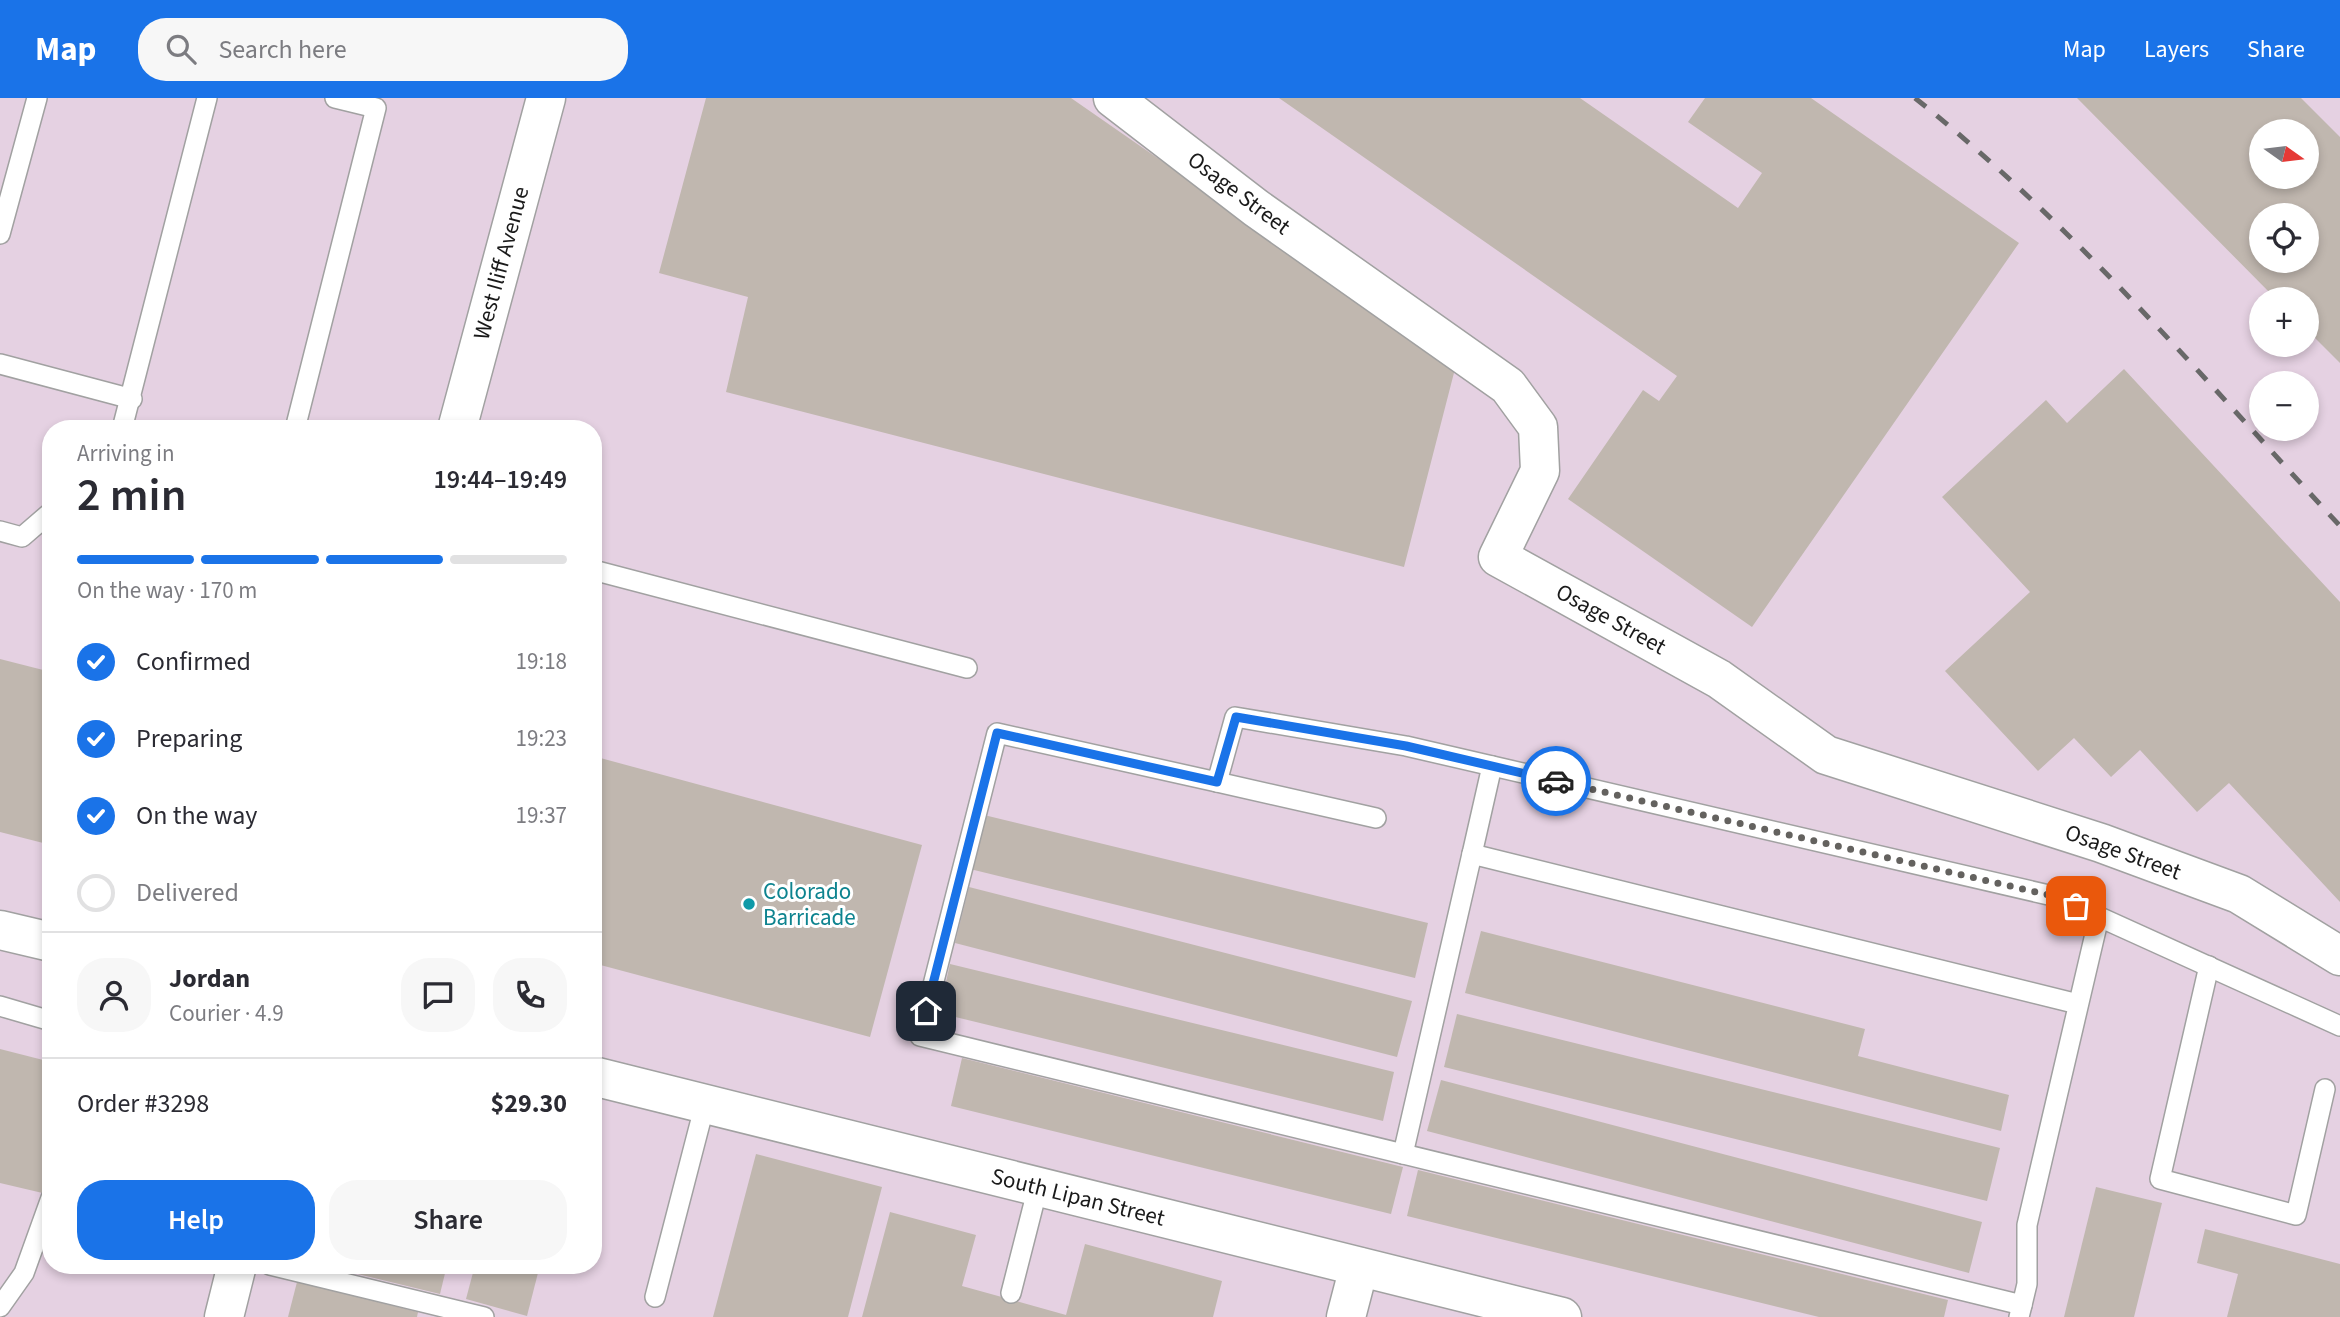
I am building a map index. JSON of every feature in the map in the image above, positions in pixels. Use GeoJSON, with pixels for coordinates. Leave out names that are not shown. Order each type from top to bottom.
{"type":"FeatureCollection","features":[{"type":"Feature","properties":{"kind":"street","name":"West Iliff Avenue"},"geometry":{"type":"LineString","coordinates":[[459,420],[546,98]]}},
{"type":"Feature","properties":{"kind":"street","name":"Osage Street"},"geometry":{"type":"LineString","coordinates":[[1113,98],[1256,208],[1508,386],[1538,426],[1540,471],[1499,557],[1720,679],[1826,755],[2101,843],[2239,894],[2340,956]]}},
{"type":"Feature","properties":{"kind":"street"},"geometry":{"type":"LineString","coordinates":[[0,930],[42,941]]}},
{"type":"Feature","properties":{"kind":"street","name":"South Lipan Street"},"geometry":{"type":"LineString","coordinates":[[602,1078],[1554,1316]]}},
{"type":"Feature","properties":{"kind":"street"},"geometry":{"type":"LineString","coordinates":[[1346,1317],[1359,1267]]}},
{"type":"Feature","properties":{"kind":"street"},"geometry":{"type":"LineString","coordinates":[[224,1317],[235,1274]]}},
{"type":"Feature","properties":{"kind":"lane"},"geometry":{"type":"LineString","coordinates":[[0,234],[37,98]]}},
{"type":"Feature","properties":{"kind":"lane"},"geometry":{"type":"LineString","coordinates":[[125,420],[207,98]]}},
{"type":"Feature","properties":{"kind":"lane"},"geometry":{"type":"LineString","coordinates":[[297,420],[376,108],[335,98]]}},
{"type":"Feature","properties":{"kind":"lane"},"geometry":{"type":"LineString","coordinates":[[0,364],[132,399]]}},
{"type":"Feature","properties":{"kind":"lane"},"geometry":{"type":"LineString","coordinates":[[0,531],[22,537],[42,520]]}},
{"type":"Feature","properties":{"kind":"lane"},"geometry":{"type":"LineString","coordinates":[[602,572],[967,668]]}},
{"type":"Feature","properties":{"kind":"lane"},"geometry":{"type":"LineString","coordinates":[[1217,782],[1236,717],[1406,746],[2053,896],[2340,1026]]}},
{"type":"Feature","properties":{"kind":"lane"},"geometry":{"type":"LineString","coordinates":[[1376,818],[997,733],[920,1037],[1403,1154],[2020,1311],[2027,1284],[2027,1225],[2099,917]]}},
{"type":"Feature","properties":{"kind":"lane"},"geometry":{"type":"LineString","coordinates":[[1403,1154],[1492,766]]}},
{"type":"Feature","properties":{"kind":"lane"},"geometry":{"type":"LineString","coordinates":[[1472,854],[2078,1004]]}},
{"type":"Feature","properties":{"kind":"lane"},"geometry":{"type":"LineString","coordinates":[[2208,966],[2160,1179],[2296,1215],[2325,1089]]}},
{"type":"Feature","properties":{"kind":"lane"},"geometry":{"type":"LineString","coordinates":[[0,1006],[42,1018]]}},
{"type":"Feature","properties":{"kind":"lane"},"geometry":{"type":"LineString","coordinates":[[655,1297],[705,1104]]}},
{"type":"Feature","properties":{"kind":"lane"},"geometry":{"type":"LineString","coordinates":[[1011,1293],[1038,1187]]}},
{"type":"Feature","properties":{"kind":"lane"},"geometry":{"type":"LineString","coordinates":[[0,1307],[24,1273],[42,1223]]}},
{"type":"Feature","properties":{"kind":"lane"},"geometry":{"type":"LineString","coordinates":[[307,1274],[484,1317]]}},
{"type":"Feature","properties":{"kind":"shaded area"},"geometry":{"type":"Polygon","coordinates":[[[0,98],[2340,98],[2340,1317],[0,1317],[0,98]]]}},
{"type":"Feature","properties":{"kind":"building"},"geometry":{"type":"Polygon","coordinates":[[[706,98],[1071,98],[1456,365],[1404,567],[726,392],[748,297],[659,273],[706,98]]]}},
{"type":"Feature","properties":{"kind":"building"},"geometry":{"type":"Polygon","coordinates":[[[1279,98],[1580,98],[1738,208],[1762,173],[1688,122],[1705,98],[1811,98],[2019,243],[1752,627],[1568,499],[1643,390],[1659,401],[1677,376],[1279,98]]]}},
{"type":"Feature","properties":{"kind":"building"},"geometry":{"type":"Polygon","coordinates":[[[2077,98],[2301,98],[2340,137],[2340,363],[2319,342],[2319,287],[2264,287],[2250,273],[2319,273],[2319,203],[2249,203],[2249,272],[2077,98]]]}},
{"type":"Feature","properties":{"kind":"building"},"geometry":{"type":"Polygon","coordinates":[[[2124,369],[2340,602],[2340,902],[2229,783],[2197,812],[2140,750],[2111,777],[2074,738],[2038,771],[1945,671],[2030,592],[1942,497],[2046,400],[2067,423],[2124,369]]]}},
{"type":"Feature","properties":{"kind":"building"},"geometry":{"type":"Polygon","coordinates":[[[0,659],[42,670],[42,843],[0,832],[0,659]]]}},
{"type":"Feature","properties":{"kind":"building","name":"Colorado Barricade"},"geometry":{"type":"Polygon","coordinates":[[[602,758],[922,845],[870,1037],[602,965],[602,758]]]}},
{"type":"Feature","properties":{"kind":"building"},"geometry":{"type":"Polygon","coordinates":[[[984,815],[1428,923],[1415,978],[970,869],[984,815]]]}},
{"type":"Feature","properties":{"kind":"building"},"geometry":{"type":"Polygon","coordinates":[[[969,887],[1412,1001],[1397,1057],[955,943],[969,887]]]}},
{"type":"Feature","properties":{"kind":"building"},"geometry":{"type":"Polygon","coordinates":[[[1481,931],[1865,1029],[1858,1056],[2009,1095],[2001,1131],[1465,993],[1481,931]]]}},
{"type":"Feature","properties":{"kind":"building"},"geometry":{"type":"Polygon","coordinates":[[[950,964],[1394,1072],[1383,1121],[939,1013],[950,964]]]}},
{"type":"Feature","properties":{"kind":"building"},"geometry":{"type":"Polygon","coordinates":[[[1457,1014],[2000,1148],[1987,1201],[1444,1067],[1457,1014]]]}},
{"type":"Feature","properties":{"kind":"building"},"geometry":{"type":"Polygon","coordinates":[[[0,1049],[42,1060],[42,1193],[0,1183],[0,1049]]]}},
{"type":"Feature","properties":{"kind":"building"},"geometry":{"type":"Polygon","coordinates":[[[962,1058],[1403,1167],[1391,1214],[951,1106],[962,1058]]]}},
{"type":"Feature","properties":{"kind":"building"},"geometry":{"type":"Polygon","coordinates":[[[1441,1080],[1982,1222],[1969,1273],[1427,1131],[1441,1080]]]}},
{"type":"Feature","properties":{"kind":"building"},"geometry":{"type":"Polygon","coordinates":[[[756,1154],[882,1187],[848,1317],[713,1317],[756,1154]]]}},
{"type":"Feature","properties":{"kind":"building"},"geometry":{"type":"Polygon","coordinates":[[[1418,1170],[1948,1300],[1944,1317],[1819,1317],[1407,1216],[1418,1170]]]}},
{"type":"Feature","properties":{"kind":"building"},"geometry":{"type":"Polygon","coordinates":[[[2096,1187],[2162,1203],[2134,1317],[2064,1317],[2096,1187]]]}},
{"type":"Feature","properties":{"kind":"building"},"geometry":{"type":"Polygon","coordinates":[[[890,1212],[976,1235],[962,1286],[1066,1315],[1085,1244],[1222,1281],[1213,1317],[862,1317],[890,1212]]]}},
{"type":"Feature","properties":{"kind":"building"},"geometry":{"type":"Polygon","coordinates":[[[2205,1229],[2340,1264],[2340,1317],[2227,1317],[2238,1274],[2197,1263],[2205,1229]]]}},
{"type":"Feature","properties":{"kind":"building"},"geometry":{"type":"Polygon","coordinates":[[[358,1274],[445,1274],[440,1294],[358,1274]]]}},
{"type":"Feature","properties":{"kind":"building"},"geometry":{"type":"Polygon","coordinates":[[[473,1274],[538,1274],[527,1316],[466,1299],[473,1274]]]}},
{"type":"Feature","properties":{"kind":"building"},"geometry":{"type":"Polygon","coordinates":[[[297,1282],[418,1312],[417,1317],[288,1317],[297,1282]]]}},
{"type":"Feature","properties":{"kind":"railway"},"geometry":{"type":"LineString","coordinates":[[1915,98],[1973,146],[2083,250],[2340,526]]}},
{"type":"Feature","properties":{"kind":"way so far"},"geometry":{"type":"LineString","coordinates":[[1556,781],[2053,896],[2076,906]]}},
{"type":"Feature","properties":{"kind":"place","name":"Colorado Barricade"},"geometry":{"type":"Point","coordinates":[749,904]}},
{"type":"Feature","properties":{"kind":"route"},"geometry":{"type":"LineString","coordinates":[[926,1011],[997,733],[1217,782],[1236,717],[1406,746],[1556,781]]}}]}
